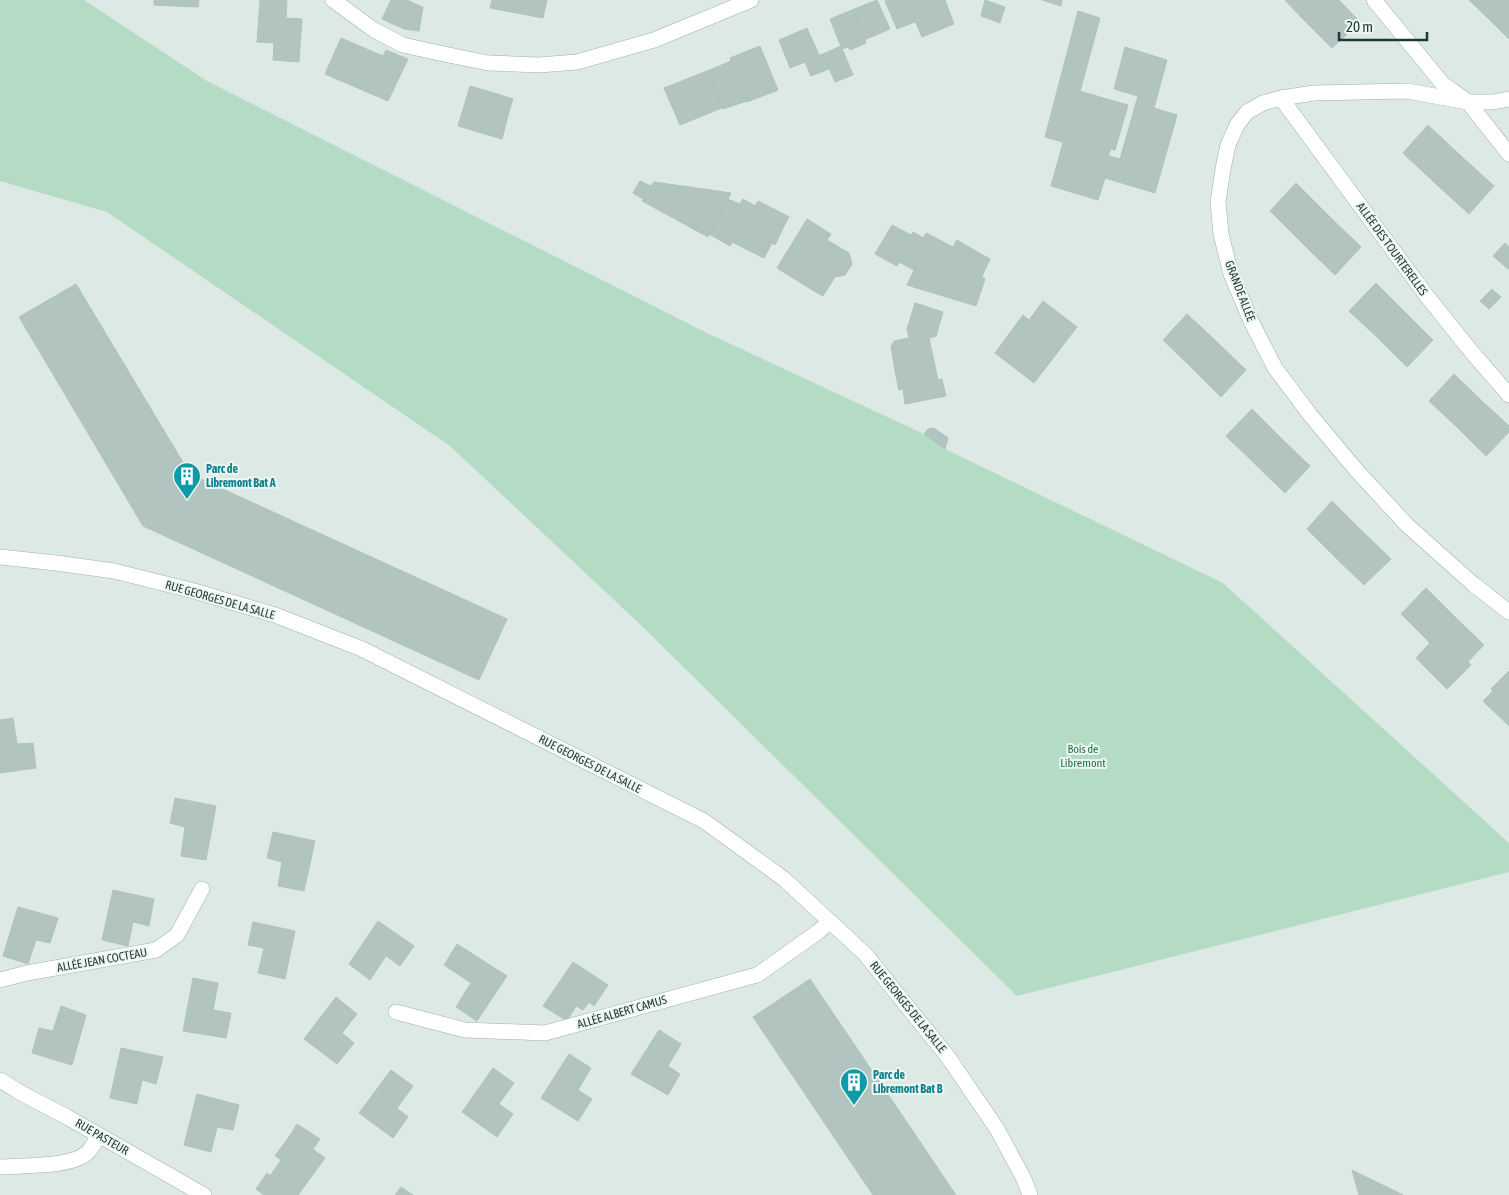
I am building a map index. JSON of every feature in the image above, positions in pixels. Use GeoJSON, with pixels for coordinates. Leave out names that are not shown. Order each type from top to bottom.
{"type":"FeatureCollection","features":[{"type":"Feature","properties":{"kind":"street"},"geometry":{"type":"LineString","coordinates":[[332,0],[374,30],[403,45],[488,63],[539,65],[578,62],[654,40],[751,0]]}},
{"type":"Feature","properties":{"kind":"street"},"geometry":{"type":"LineString","coordinates":[[1374,0],[1442,84],[1468,102],[1509,154]]}},
{"type":"Feature","properties":{"kind":"street","name":"GRANDE ALLÉE"},"geometry":{"type":"LineString","coordinates":[[1509,99],[1494,102],[1468,102],[1407,90],[1314,93],[1263,103],[1248,112],[1237,125],[1228,145],[1218,202],[1221,234],[1231,274],[1251,321],[1275,368],[1311,416],[1407,525],[1473,584],[1509,612]]}},
{"type":"Feature","properties":{"kind":"street","name":"ALLÉE DES TOURTERELLES"},"geometry":{"type":"LineString","coordinates":[[1281,98],[1426,295],[1509,395]]}},
{"type":"Feature","properties":{"kind":"street","name":"RUE GEORGES DE LA SALLE"},"geometry":{"type":"LineString","coordinates":[[0,557],[114,571],[275,615],[362,649],[704,821],[784,879],[865,954],[948,1057],[997,1129],[1024,1179],[1030,1195]]}},
{"type":"Feature","properties":{"kind":"street","name":"ALLÉE JEAN COCTEAU"},"geometry":{"type":"LineString","coordinates":[[0,980],[27,973],[156,950],[177,935],[202,889]]}},
{"type":"Feature","properties":{"kind":"street","name":"ALLÉE ALBERT CAMUS"},"geometry":{"type":"LineString","coordinates":[[396,1012],[465,1030],[545,1033],[757,975],[818,932],[830,921]]}},
{"type":"Feature","properties":{"kind":"street","name":"RUE PASTEUR"},"geometry":{"type":"LineString","coordinates":[[0,1080],[204,1195]]}},
{"type":"Feature","properties":{"kind":"street"},"geometry":{"type":"LineString","coordinates":[[0,1166],[66,1163],[88,1152],[99,1136]]}},
{"type":"Feature","properties":{"kind":"green space","name":"Bois de Libremont"},"geometry":{"type":"Polygon","coordinates":[[[0,0],[84,0],[207,81],[709,334],[924,434],[945,449],[1223,583],[1509,843],[1509,872],[1017,996],[644,628],[450,446],[107,212],[0,181],[0,0]]]}},
{"type":"Feature","properties":{"kind":"building"},"geometry":{"type":"Polygon","coordinates":[[[154,0],[199,0],[198,7],[154,5],[154,0]]]}},
{"type":"Feature","properties":{"kind":"building"},"geometry":{"type":"Polygon","coordinates":[[[260,0],[287,0],[286,18],[302,19],[299,62],[273,60],[274,43],[257,42],[260,0]]]}},
{"type":"Feature","properties":{"kind":"building"},"geometry":{"type":"Polygon","coordinates":[[[391,0],[407,0],[415,4],[404,29],[382,19],[391,0]]]}},
{"type":"Feature","properties":{"kind":"building"},"geometry":{"type":"Polygon","coordinates":[[[492,0],[547,0],[543,18],[490,8],[492,0]]]}},
{"type":"Feature","properties":{"kind":"building"},"geometry":{"type":"Polygon","coordinates":[[[877,0],[890,29],[864,40],[852,10],[877,0]]]}},
{"type":"Feature","properties":{"kind":"building"},"geometry":{"type":"Polygon","coordinates":[[[906,0],[915,22],[897,29],[885,1],[906,0]]]}},
{"type":"Feature","properties":{"kind":"building"},"geometry":{"type":"Polygon","coordinates":[[[906,0],[945,0],[954,24],[922,37],[906,0]]]}},
{"type":"Feature","properties":{"kind":"building"},"geometry":{"type":"Polygon","coordinates":[[[985,0],[1005,7],[1000,23],[981,16],[985,0]]]}},
{"type":"Feature","properties":{"kind":"building"},"geometry":{"type":"Polygon","coordinates":[[[1042,0],[1062,0],[1061,6],[1042,0]]]}},
{"type":"Feature","properties":{"kind":"building"},"geometry":{"type":"Polygon","coordinates":[[[1285,0],[1316,0],[1300,16],[1285,0]]]}},
{"type":"Feature","properties":{"kind":"building"},"geometry":{"type":"Polygon","coordinates":[[[1316,0],[1339,0],[1360,22],[1332,48],[1300,16],[1316,0]]]}},
{"type":"Feature","properties":{"kind":"building"},"geometry":{"type":"Polygon","coordinates":[[[1469,0],[1509,0],[1509,15],[1497,27],[1469,0]]]}},
{"type":"Feature","properties":{"kind":"building"},"geometry":{"type":"Polygon","coordinates":[[[415,4],[423,7],[419,31],[404,29],[415,4]]]}},
{"type":"Feature","properties":{"kind":"building"},"geometry":{"type":"Polygon","coordinates":[[[852,10],[866,43],[850,50],[848,47],[842,49],[830,19],[852,10]]]}},
{"type":"Feature","properties":{"kind":"building"},"geometry":{"type":"Polygon","coordinates":[[[1078,11],[1100,18],[1066,143],[1045,137],[1078,11]]]}},
{"type":"Feature","properties":{"kind":"building"},"geometry":{"type":"Polygon","coordinates":[[[1509,15],[1509,39],[1497,27],[1509,15]]]}},
{"type":"Feature","properties":{"kind":"building"},"geometry":{"type":"Polygon","coordinates":[[[807,28],[819,55],[823,54],[829,69],[811,76],[805,62],[790,68],[779,40],[807,28]]]}},
{"type":"Feature","properties":{"kind":"building"},"geometry":{"type":"Polygon","coordinates":[[[341,38],[383,56],[386,50],[408,59],[388,101],[325,74],[341,38]]]}},
{"type":"Feature","properties":{"kind":"building"},"geometry":{"type":"Polygon","coordinates":[[[760,46],[778,90],[747,102],[730,58],[760,46]]]}},
{"type":"Feature","properties":{"kind":"building"},"geometry":{"type":"Polygon","coordinates":[[[841,46],[853,75],[835,82],[823,54],[841,46]]]}},
{"type":"Feature","properties":{"kind":"building"},"geometry":{"type":"Polygon","coordinates":[[[1125,47],[1167,60],[1154,108],[1177,115],[1155,193],[1105,178],[1098,200],[1051,186],[1063,143],[1120,159],[1138,96],[1114,89],[1125,47]]]}},
{"type":"Feature","properties":{"kind":"building"},"geometry":{"type":"Polygon","coordinates":[[[731,61],[747,101],[723,109],[707,71],[731,61]]]}},
{"type":"Feature","properties":{"kind":"building"},"geometry":{"type":"Polygon","coordinates":[[[707,71],[722,108],[680,125],[664,88],[707,71]]]}},
{"type":"Feature","properties":{"kind":"building"},"geometry":{"type":"Polygon","coordinates":[[[470,86],[494,93],[491,102],[510,108],[502,139],[458,126],[470,86]]]}},
{"type":"Feature","properties":{"kind":"building"},"geometry":{"type":"Polygon","coordinates":[[[1080,91],[1100,97],[1086,149],[1066,143],[1080,91]]]}},
{"type":"Feature","properties":{"kind":"building"},"geometry":{"type":"Polygon","coordinates":[[[494,93],[513,99],[510,108],[491,102],[494,93]]]}},
{"type":"Feature","properties":{"kind":"building"},"geometry":{"type":"Polygon","coordinates":[[[1100,97],[1128,105],[1115,150],[1111,149],[1108,156],[1086,149],[1100,97]]]}},
{"type":"Feature","properties":{"kind":"building"},"geometry":{"type":"Polygon","coordinates":[[[1428,125],[1461,156],[1436,184],[1403,153],[1428,125]]]}},
{"type":"Feature","properties":{"kind":"building"},"geometry":{"type":"Polygon","coordinates":[[[1461,156],[1494,186],[1469,214],[1436,184],[1461,156]]]}},
{"type":"Feature","properties":{"kind":"building"},"geometry":{"type":"Polygon","coordinates":[[[640,181],[651,186],[654,182],[711,190],[708,197],[725,204],[708,237],[642,201],[643,199],[633,193],[640,181]]]}},
{"type":"Feature","properties":{"kind":"building"},"geometry":{"type":"Polygon","coordinates":[[[1296,183],[1329,216],[1303,244],[1270,211],[1296,183]]]}},
{"type":"Feature","properties":{"kind":"building"},"geometry":{"type":"Polygon","coordinates":[[[711,190],[731,193],[725,204],[708,197],[711,190]]]}},
{"type":"Feature","properties":{"kind":"building"},"geometry":{"type":"Polygon","coordinates":[[[728,199],[740,204],[743,199],[755,206],[758,201],[774,209],[770,218],[784,226],[775,245],[772,243],[764,258],[744,248],[746,245],[734,239],[730,246],[709,234],[728,199]]]}},
{"type":"Feature","properties":{"kind":"building"},"geometry":{"type":"Polygon","coordinates":[[[774,209],[789,217],[784,226],[770,218],[774,209]]]}},
{"type":"Feature","properties":{"kind":"building"},"geometry":{"type":"Polygon","coordinates":[[[1329,216],[1361,247],[1335,275],[1303,244],[1329,216]]]}},
{"type":"Feature","properties":{"kind":"building"},"geometry":{"type":"Polygon","coordinates":[[[807,219],[831,234],[827,240],[849,253],[852,264],[845,275],[835,277],[823,296],[814,291],[813,285],[803,279],[801,283],[777,268],[807,219]]]}},
{"type":"Feature","properties":{"kind":"building"},"geometry":{"type":"Polygon","coordinates":[[[892,225],[911,235],[913,232],[933,243],[936,238],[972,254],[974,250],[990,259],[982,276],[985,279],[976,306],[907,285],[917,264],[902,256],[897,266],[875,254],[892,225]]]}},
{"type":"Feature","properties":{"kind":"building"},"geometry":{"type":"Polygon","coordinates":[[[926,233],[936,238],[933,243],[923,238],[926,233]]]}},
{"type":"Feature","properties":{"kind":"building"},"geometry":{"type":"Polygon","coordinates":[[[734,239],[746,245],[744,248],[732,242],[734,239]]]}},
{"type":"Feature","properties":{"kind":"building"},"geometry":{"type":"Polygon","coordinates":[[[957,240],[974,250],[972,254],[954,245],[957,240]]]}},
{"type":"Feature","properties":{"kind":"building"},"geometry":{"type":"Polygon","coordinates":[[[1505,243],[1509,247],[1508,269],[1493,256],[1505,243]]]}},
{"type":"Feature","properties":{"kind":"building"},"geometry":{"type":"Polygon","coordinates":[[[902,256],[917,264],[914,270],[899,262],[902,256]]]}},
{"type":"Feature","properties":{"kind":"building"},"geometry":{"type":"Polygon","coordinates":[[[803,279],[813,285],[814,291],[801,283],[803,279]]]}},
{"type":"Feature","properties":{"kind":"building"},"geometry":{"type":"Polygon","coordinates":[[[1376,283],[1404,311],[1378,338],[1349,311],[1376,283]]]}},
{"type":"Feature","properties":{"kind":"building","name":"Parc de Libremont Bat A"},"geometry":{"type":"Polygon","coordinates":[[[76,284],[190,474],[507,619],[479,680],[143,526],[19,317],[76,284]]]}},
{"type":"Feature","properties":{"kind":"building"},"geometry":{"type":"Polygon","coordinates":[[[1492,289],[1501,297],[1489,309],[1480,301],[1492,289]]]}},
{"type":"Feature","properties":{"kind":"building"},"geometry":{"type":"Polygon","coordinates":[[[1043,301],[1077,327],[1034,383],[995,353],[1023,315],[1029,320],[1043,301]]]}},
{"type":"Feature","properties":{"kind":"building"},"geometry":{"type":"Polygon","coordinates":[[[915,303],[943,312],[936,336],[929,338],[938,380],[942,379],[946,396],[905,404],[903,389],[899,390],[896,376],[900,375],[891,347],[894,341],[909,338],[907,329],[915,303]]]}},
{"type":"Feature","properties":{"kind":"building"},"geometry":{"type":"Polygon","coordinates":[[[1404,311],[1433,340],[1407,367],[1378,338],[1404,311]]]}},
{"type":"Feature","properties":{"kind":"building"},"geometry":{"type":"Polygon","coordinates":[[[1187,314],[1217,342],[1192,368],[1163,340],[1187,314]]]}},
{"type":"Feature","properties":{"kind":"building"},"geometry":{"type":"Polygon","coordinates":[[[1217,342],[1246,370],[1221,397],[1192,368],[1217,342]]]}},
{"type":"Feature","properties":{"kind":"building"},"geometry":{"type":"Polygon","coordinates":[[[893,358],[897,362],[900,375],[896,376],[893,358]]]}},
{"type":"Feature","properties":{"kind":"building"},"geometry":{"type":"Polygon","coordinates":[[[1454,374],[1483,402],[1458,428],[1429,401],[1454,374]]]}},
{"type":"Feature","properties":{"kind":"building"},"geometry":{"type":"Polygon","coordinates":[[[1483,402],[1509,426],[1509,432],[1486,456],[1458,428],[1483,402]]]}},
{"type":"Feature","properties":{"kind":"building"},"geometry":{"type":"Polygon","coordinates":[[[1252,409],[1281,438],[1255,464],[1226,436],[1252,409]]]}},
{"type":"Feature","properties":{"kind":"building"},"geometry":{"type":"Polygon","coordinates":[[[934,428],[948,438],[945,449],[924,434],[928,429],[934,428]]]}},
{"type":"Feature","properties":{"kind":"building"},"geometry":{"type":"Polygon","coordinates":[[[1281,438],[1310,466],[1285,493],[1255,464],[1281,438]]]}},
{"type":"Feature","properties":{"kind":"building"},"geometry":{"type":"Polygon","coordinates":[[[1332,501],[1361,530],[1335,557],[1307,529],[1332,501]]]}},
{"type":"Feature","properties":{"kind":"building"},"geometry":{"type":"Polygon","coordinates":[[[1361,530],[1391,559],[1364,585],[1335,557],[1361,530]]]}},
{"type":"Feature","properties":{"kind":"building"},"geometry":{"type":"Polygon","coordinates":[[[1426,588],[1455,617],[1430,643],[1401,614],[1426,588]]]}},
{"type":"Feature","properties":{"kind":"building"},"geometry":{"type":"Polygon","coordinates":[[[1455,617],[1484,645],[1459,671],[1430,643],[1455,617]]]}},
{"type":"Feature","properties":{"kind":"building"},"geometry":{"type":"Polygon","coordinates":[[[1430,643],[1459,671],[1468,662],[1471,665],[1447,689],[1416,658],[1430,643]]]}},
{"type":"Feature","properties":{"kind":"building"},"geometry":{"type":"Polygon","coordinates":[[[1509,671],[1509,706],[1491,689],[1509,671]]]}},
{"type":"Feature","properties":{"kind":"building"},"geometry":{"type":"Polygon","coordinates":[[[1493,691],[1509,706],[1509,726],[1483,701],[1493,691]]]}},
{"type":"Feature","properties":{"kind":"building"},"geometry":{"type":"Polygon","coordinates":[[[13,718],[17,744],[33,743],[36,768],[0,773],[0,720],[13,718]]]}},
{"type":"Feature","properties":{"kind":"building"},"geometry":{"type":"Polygon","coordinates":[[[175,798],[216,806],[206,860],[181,856],[185,827],[170,823],[175,798]]]}},
{"type":"Feature","properties":{"kind":"building"},"geometry":{"type":"Polygon","coordinates":[[[273,832],[315,841],[304,891],[278,886],[282,862],[267,858],[273,832]]]}},
{"type":"Feature","properties":{"kind":"building"},"geometry":{"type":"Polygon","coordinates":[[[113,890],[154,899],[149,926],[133,922],[128,946],[102,940],[113,890]]]}},
{"type":"Feature","properties":{"kind":"building"},"geometry":{"type":"Polygon","coordinates":[[[18,907],[58,918],[50,943],[36,940],[28,964],[3,956],[18,907]]]}},
{"type":"Feature","properties":{"kind":"building"},"geometry":{"type":"Polygon","coordinates":[[[378,921],[414,946],[400,966],[386,956],[370,980],[349,964],[378,921]]]}},
{"type":"Feature","properties":{"kind":"building"},"geometry":{"type":"Polygon","coordinates":[[[253,922],[295,931],[285,979],[258,973],[264,948],[248,945],[253,922]]]}},
{"type":"Feature","properties":{"kind":"building"},"geometry":{"type":"Polygon","coordinates":[[[457,944],[507,976],[477,1021],[456,1007],[471,983],[444,965],[457,944]]]}},
{"type":"Feature","properties":{"kind":"building"},"geometry":{"type":"Polygon","coordinates":[[[573,962],[608,985],[594,1006],[589,1002],[583,1010],[576,1006],[567,1021],[543,1006],[573,962]]]}},
{"type":"Feature","properties":{"kind":"building"},"geometry":{"type":"Polygon","coordinates":[[[193,978],[218,983],[213,1010],[231,1013],[226,1038],[183,1031],[193,978]]]}},
{"type":"Feature","properties":{"kind":"building","name":"Parc de Libremont Bat B"},"geometry":{"type":"Polygon","coordinates":[[[810,979],[956,1195],[873,1195],[753,1017],[810,979]]]}},
{"type":"Feature","properties":{"kind":"building"},"geometry":{"type":"Polygon","coordinates":[[[336,997],[357,1014],[342,1033],[354,1043],[337,1064],[304,1039],[336,997]]]}},
{"type":"Feature","properties":{"kind":"building"},"geometry":{"type":"Polygon","coordinates":[[[61,1006],[86,1015],[72,1065],[32,1053],[39,1028],[53,1031],[61,1006]]]}},
{"type":"Feature","properties":{"kind":"building"},"geometry":{"type":"Polygon","coordinates":[[[659,1030],[681,1044],[668,1066],[680,1074],[668,1095],[631,1074],[659,1030]]]}},
{"type":"Feature","properties":{"kind":"building"},"geometry":{"type":"Polygon","coordinates":[[[121,1048],[163,1057],[156,1084],[142,1080],[137,1104],[110,1098],[121,1048]]]}},
{"type":"Feature","properties":{"kind":"building"},"geometry":{"type":"Polygon","coordinates":[[[569,1054],[591,1068],[578,1090],[592,1099],[578,1121],[541,1098],[569,1054]]]}},
{"type":"Feature","properties":{"kind":"building"},"geometry":{"type":"Polygon","coordinates":[[[493,1068],[514,1083],[499,1104],[513,1114],[497,1137],[462,1112],[493,1068]]]}},
{"type":"Feature","properties":{"kind":"building"},"geometry":{"type":"Polygon","coordinates":[[[391,1070],[413,1086],[397,1108],[408,1117],[393,1138],[359,1113],[391,1070]]]}},
{"type":"Feature","properties":{"kind":"building"},"geometry":{"type":"Polygon","coordinates":[[[197,1094],[239,1105],[233,1130],[217,1127],[211,1152],[184,1145],[197,1094]]]}},
{"type":"Feature","properties":{"kind":"building"},"geometry":{"type":"Polygon","coordinates":[[[297,1124],[320,1139],[313,1149],[291,1134],[297,1124]]]}},
{"type":"Feature","properties":{"kind":"building"},"geometry":{"type":"Polygon","coordinates":[[[291,1134],[325,1158],[298,1195],[264,1195],[256,1189],[267,1173],[276,1180],[287,1164],[275,1156],[291,1134]]]}},
{"type":"Feature","properties":{"kind":"building"},"geometry":{"type":"Polygon","coordinates":[[[281,1160],[287,1164],[276,1180],[270,1176],[281,1160]]]}},
{"type":"Feature","properties":{"kind":"building"},"geometry":{"type":"Polygon","coordinates":[[[1352,1170],[1403,1195],[1359,1195],[1352,1170]]]}},
{"type":"Feature","properties":{"kind":"building"},"geometry":{"type":"Polygon","coordinates":[[[401,1187],[413,1195],[395,1195],[401,1187]]]}},
{"type":"Feature","properties":{"kind":"place","name":"Parc de Libremont Bat A"},"geometry":{"type":"Point","coordinates":[187,500]}},
{"type":"Feature","properties":{"kind":"place","name":"Parc de Libremont Bat B"},"geometry":{"type":"Point","coordinates":[854,1106]}}]}
